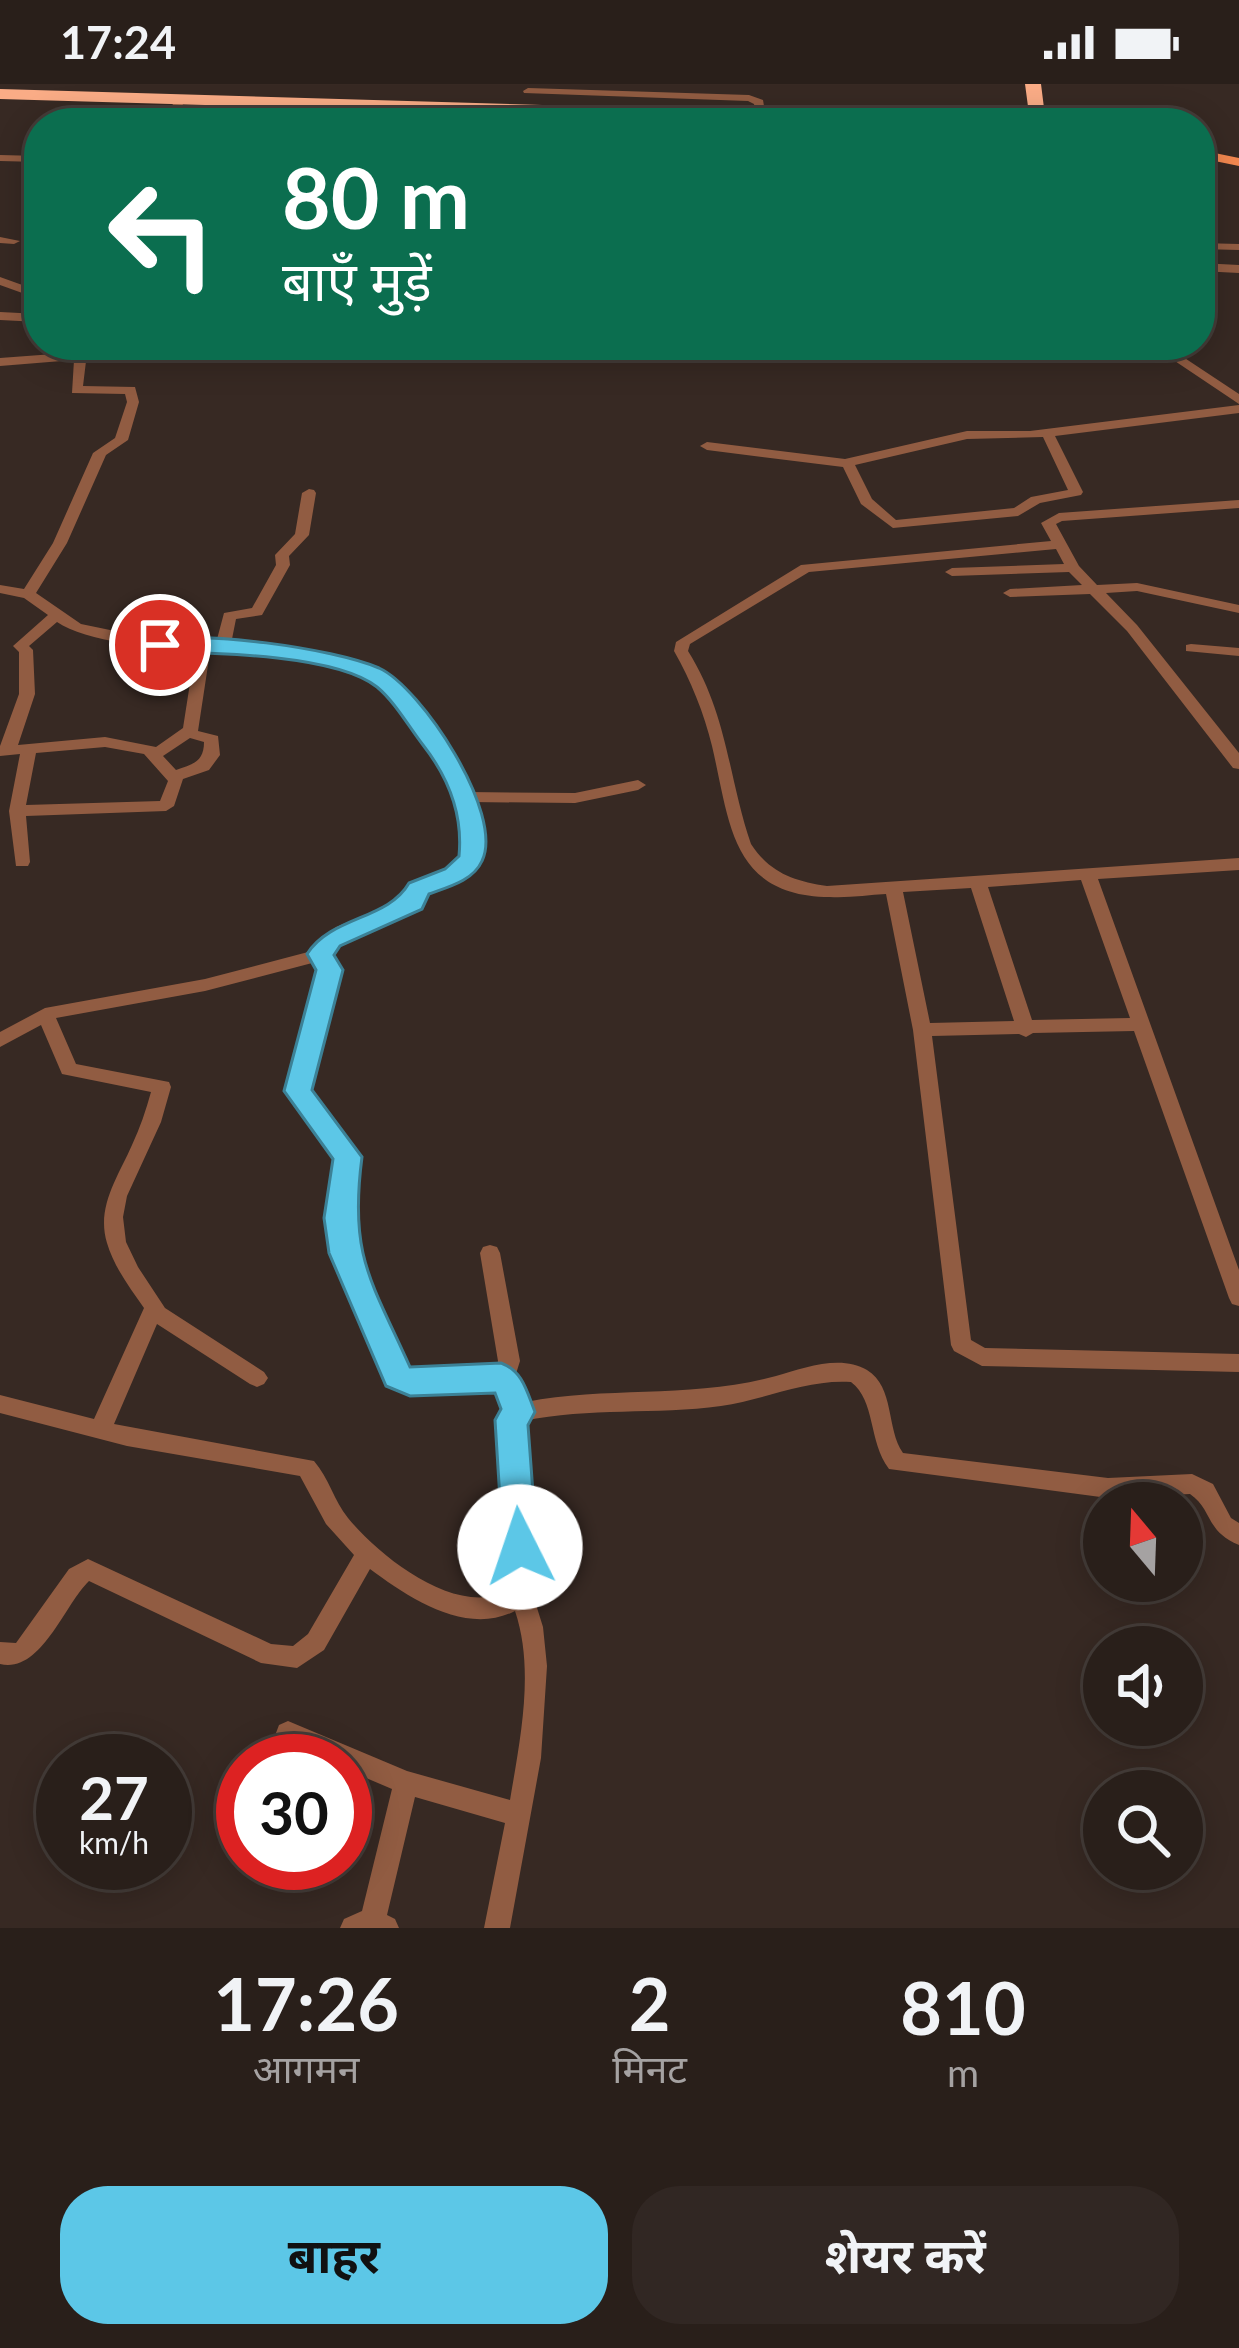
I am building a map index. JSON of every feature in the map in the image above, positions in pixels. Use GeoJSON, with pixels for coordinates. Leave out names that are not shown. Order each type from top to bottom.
{"type":"FeatureCollection","features":[{"type":"Feature","properties":{"kind":"highway"},"geometry":{"type":"LineString","coordinates":[[0,94],[327,108]]}},
{"type":"Feature","properties":{"kind":"street"},"geometry":{"type":"LineString","coordinates":[[528,91],[749,98],[763,108]]}},
{"type":"Feature","properties":{"kind":"street"},"geometry":{"type":"LineString","coordinates":[[176,108],[181,99]]}},
{"type":"Feature","properties":{"kind":"street"},"geometry":{"type":"LineString","coordinates":[[227,108],[231,101]]}},
{"type":"Feature","properties":{"kind":"street"},"geometry":{"type":"LineString","coordinates":[[28,594],[58,546],[100,454],[121,440],[134,402],[131,390],[76,390],[85,360]]}},
{"type":"Feature","properties":{"kind":"street"},"geometry":{"type":"LineString","coordinates":[[1178,360],[1239,404]]}},
{"type":"Feature","properties":{"kind":"street"},"geometry":{"type":"LineString","coordinates":[[706,446],[848,463],[953,438],[1047,433],[1239,404]]}},
{"type":"Feature","properties":{"kind":"street"},"geometry":{"type":"LineString","coordinates":[[929,521],[1023,511],[1033,500],[1075,493],[1047,433]]}},
{"type":"Feature","properties":{"kind":"street"},"geometry":{"type":"LineString","coordinates":[[848,463],[866,501],[885,520],[1049,520],[1239,504]]}},
{"type":"Feature","properties":{"kind":"street"},"geometry":{"type":"LineString","coordinates":[[223,646],[229,616],[256,612],[283,565],[282,555],[302,535],[309,493]]}},
{"type":"Feature","properties":{"kind":"street"},"geometry":{"type":"LineString","coordinates":[[1049,520],[1073,568],[1132,628],[1239,764]]}},
{"type":"Feature","properties":{"kind":"street"},"geometry":{"type":"LineString","coordinates":[[1058,545],[806,568],[680,646],[721,748],[733,827],[755,863],[771,877],[801,890],[979,886],[1239,864]]}},
{"type":"Feature","properties":{"kind":"street"},"geometry":{"type":"LineString","coordinates":[[952,572],[1073,568]]}},
{"type":"Feature","properties":{"kind":"street"},"geometry":{"type":"LineString","coordinates":[[1010,593],[1088,586],[1148,588],[1239,609]]}},
{"type":"Feature","properties":{"kind":"street"},"geometry":{"type":"LineString","coordinates":[[0,589],[28,594],[76,628],[160,645],[275,650],[380,678],[440,746],[463,797],[476,842],[465,868],[418,889],[413,902],[337,934],[320,954],[206,985],[45,1014],[0,1040]]}},
{"type":"Feature","properties":{"kind":"street"},"geometry":{"type":"LineString","coordinates":[[17,811],[162,808],[172,801],[174,777],[152,754],[116,742],[4,751],[28,688],[26,650],[20,646],[55,616]]}},
{"type":"Feature","properties":{"kind":"street"},"geometry":{"type":"LineString","coordinates":[[189,734],[203,646]]}},
{"type":"Feature","properties":{"kind":"street"},"geometry":{"type":"LineString","coordinates":[[1191,648],[1239,652]]}},
{"type":"Feature","properties":{"kind":"street"},"geometry":{"type":"LineString","coordinates":[[152,754],[189,734],[212,739],[212,755],[203,766],[174,777]]}},
{"type":"Feature","properties":{"kind":"street"},"geometry":{"type":"LineString","coordinates":[[22,862],[17,811],[29,749]]}},
{"type":"Feature","properties":{"kind":"street"},"geometry":{"type":"LineString","coordinates":[[463,797],[575,798],[638,785]]}},
{"type":"Feature","properties":{"kind":"street"},"geometry":{"type":"LineString","coordinates":[[1087,874],[1239,1298]]}},
{"type":"Feature","properties":{"kind":"street"},"geometry":{"type":"LineString","coordinates":[[979,886],[1026,1030]]}},
{"type":"Feature","properties":{"kind":"street"},"geometry":{"type":"LineString","coordinates":[[894,890],[922,1030],[957,1324],[965,1350],[982,1357],[1239,1363]]}},
{"type":"Feature","properties":{"kind":"street"},"geometry":{"type":"LineString","coordinates":[[320,954],[330,970],[298,1091],[347,1157],[339,1218],[350,1268],[400,1379],[504,1377]]}},
{"type":"Feature","properties":{"kind":"street"},"geometry":{"type":"LineString","coordinates":[[45,1014],[69,1069],[162,1087],[111,1219],[116,1251],[153,1310],[257,1378]]}},
{"type":"Feature","properties":{"kind":"street"},"geometry":{"type":"LineString","coordinates":[[922,1030],[1141,1024]]}},
{"type":"Feature","properties":{"kind":"street"},"geometry":{"type":"LineString","coordinates":[[490,1253],[509,1361],[504,1377],[519,1412]]}},
{"type":"Feature","properties":{"kind":"street"},"geometry":{"type":"LineString","coordinates":[[99,1431],[126,1383],[141,1329],[153,1310]]}},
{"type":"Feature","properties":{"kind":"street"},"geometry":{"type":"LineString","coordinates":[[497,1928],[537,1658],[535,1627],[521,1595],[511,1420],[519,1412],[735,1395],[848,1372],[863,1378],[872,1391],[888,1450],[897,1462],[1108,1488],[1192,1484],[1205,1491],[1222,1525],[1239,1535]]}},
{"type":"Feature","properties":{"kind":"street"},"geometry":{"type":"LineString","coordinates":[[0,1404],[99,1431],[306,1468],[336,1520],[367,1554],[431,1598],[455,1606],[508,1604],[521,1595]]}},
{"type":"Feature","properties":{"kind":"street"},"geometry":{"type":"LineString","coordinates":[[0,1652],[12,1657],[24,1651],[77,1576],[88,1569],[269,1655],[297,1657],[316,1642],[367,1554]]}},
{"type":"Feature","properties":{"kind":"street"},"geometry":{"type":"LineString","coordinates":[[288,1733],[406,1783],[517,1814]]}},
{"type":"Feature","properties":{"kind":"street"},"geometry":{"type":"LineString","coordinates":[[370,1927],[406,1783]]}},
{"type":"Feature","properties":{"kind":"route"},"geometry":{"type":"LineString","coordinates":[[160,645],[255,647],[370,673],[389,685],[453,766],[474,829],[475,851],[465,868],[418,889],[413,902],[333,936],[320,954],[330,963],[330,970],[298,1091],[302,1103],[347,1157],[339,1218],[344,1253],[398,1376],[410,1383],[504,1377],[509,1386],[519,1412],[511,1420],[520,1547]]}}]}
